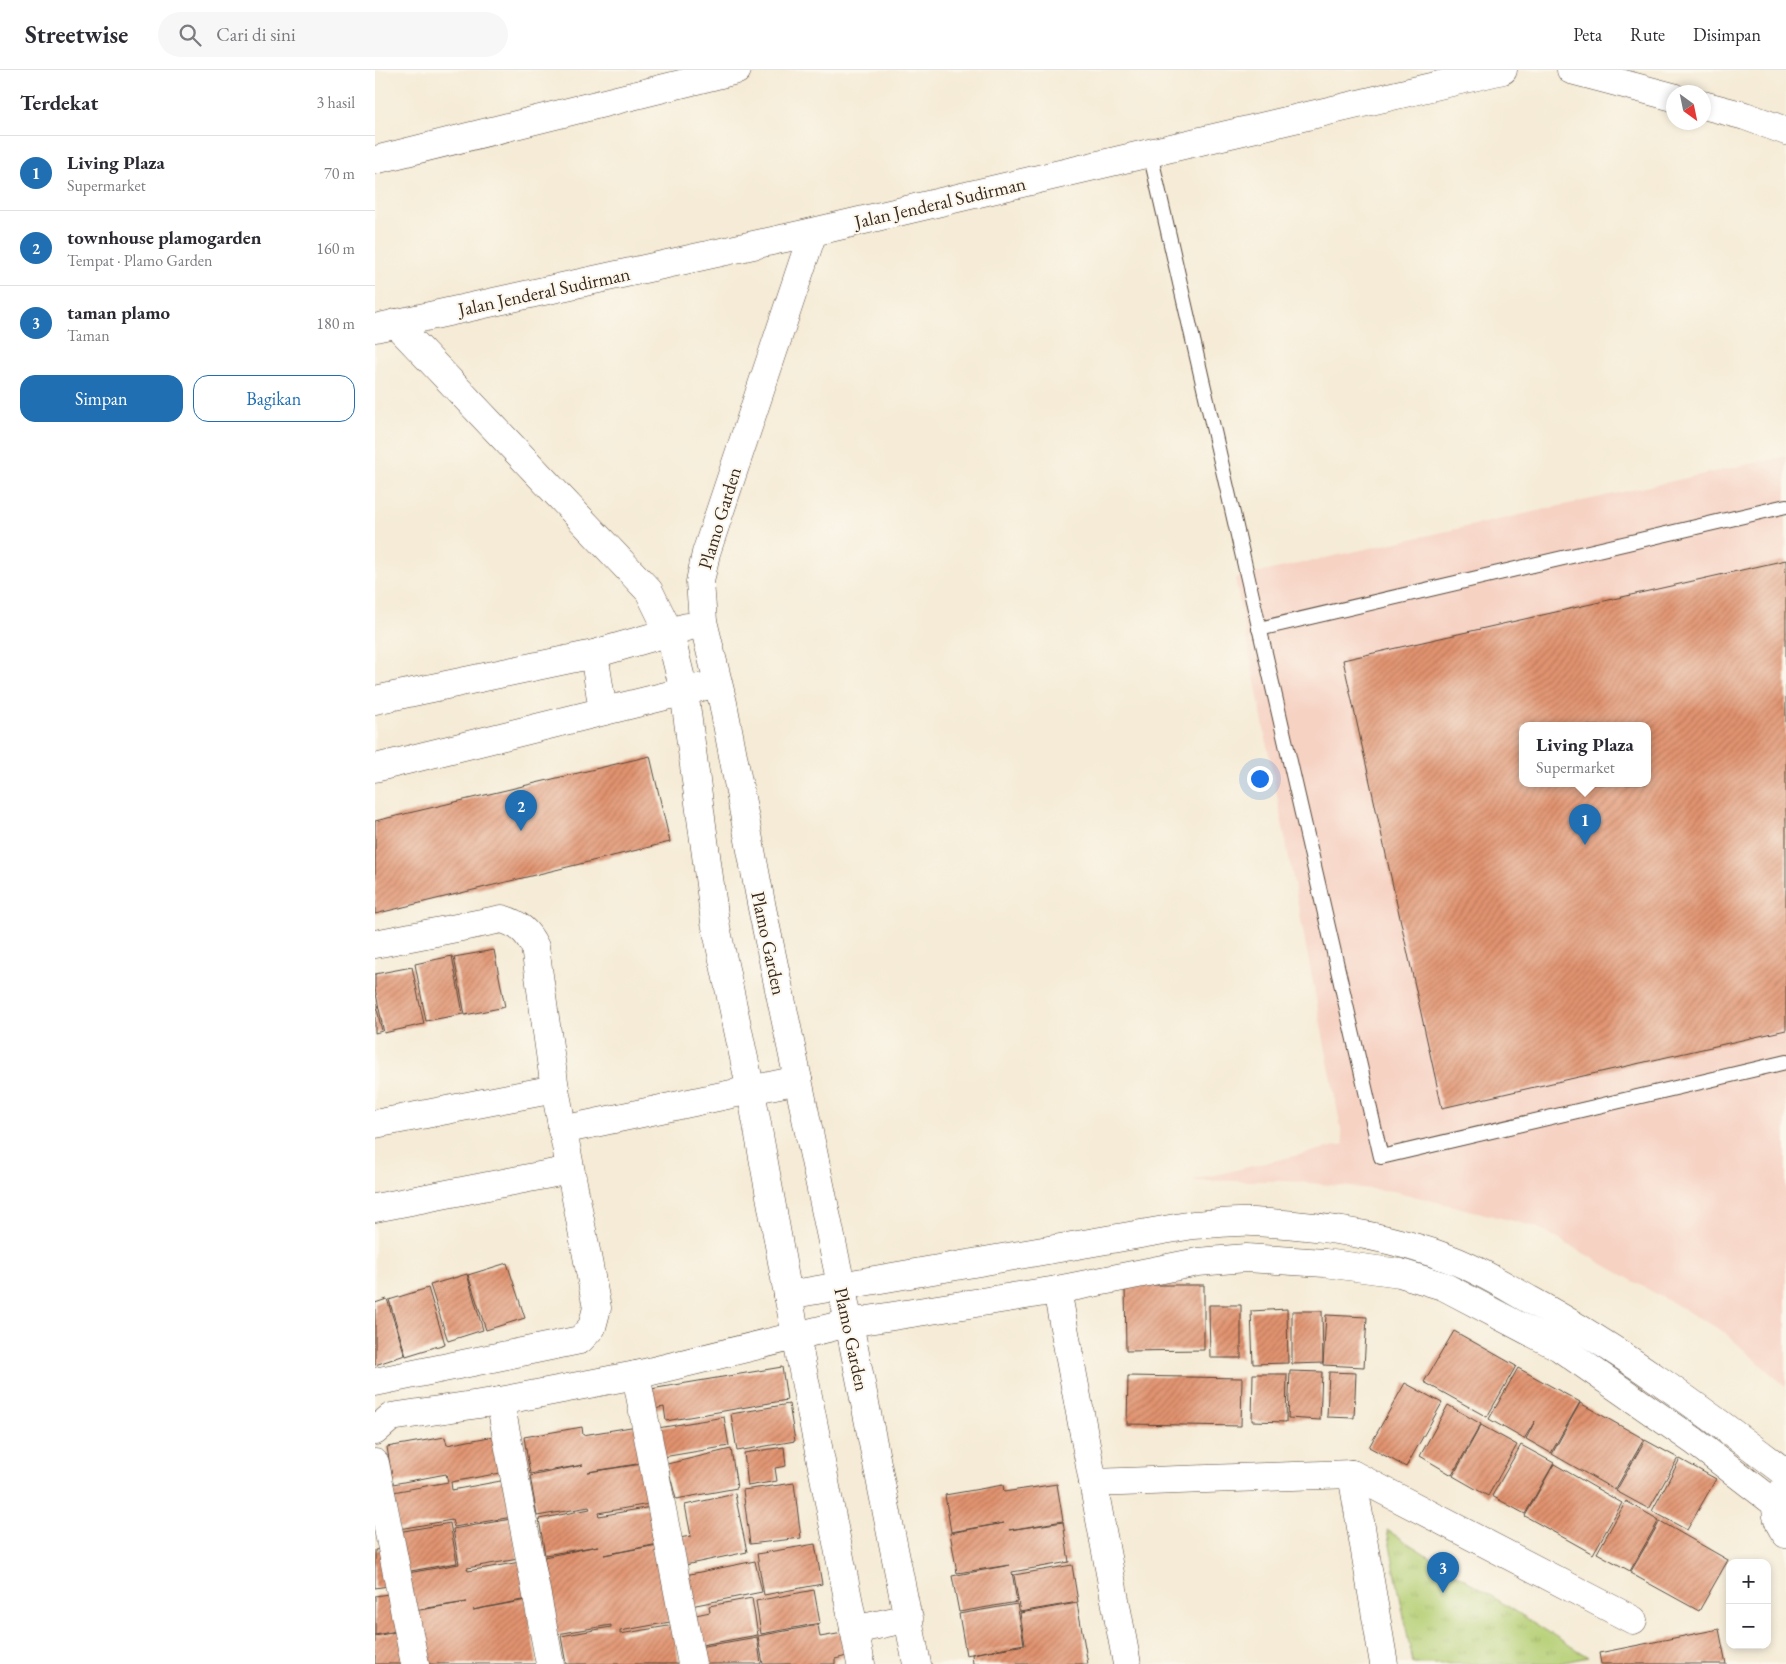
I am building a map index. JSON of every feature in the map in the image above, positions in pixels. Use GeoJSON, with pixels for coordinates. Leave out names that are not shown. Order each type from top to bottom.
{"type":"FeatureCollection","features":[{"type":"Feature","properties":{"kind":"main road"},"geometry":{"type":"LineString","coordinates":[[375,160],[737,70]]}},
{"type":"Feature","properties":{"kind":"main road","name":"Jalan Jenderal Sudirman"},"geometry":{"type":"LineString","coordinates":[[385,326],[813,232],[1503,70]]}},
{"type":"Feature","properties":{"kind":"main road"},"geometry":{"type":"LineString","coordinates":[[1571,70],[1666,95]]}},
{"type":"Feature","properties":{"kind":"main road"},"geometry":{"type":"LineString","coordinates":[[1711,107],[1745,116],[1786,131]]}},
{"type":"Feature","properties":{"kind":"main road","name":"Plamo Garden"},"geometry":{"type":"LineString","coordinates":[[813,232],[706,553],[700,582],[703,622],[718,683],[917,1664]]}},
{"type":"Feature","properties":{"kind":"main road"},"geometry":{"type":"LineString","coordinates":[[385,326],[649,590],[670,634],[684,691],[715,922],[751,1091],[795,1335],[861,1664]]}},
{"type":"Feature","properties":{"kind":"main road"},"geometry":{"type":"LineString","coordinates":[[375,700],[595,654],[670,634],[703,622]]}},
{"type":"Feature","properties":{"kind":"main road"},"geometry":{"type":"LineString","coordinates":[[595,654],[603,712]]}},
{"type":"Feature","properties":{"kind":"main road"},"geometry":{"type":"LineString","coordinates":[[375,768],[718,683]]}},
{"type":"Feature","properties":{"kind":"main road"},"geometry":{"type":"LineString","coordinates":[[375,944],[502,919],[516,923],[528,933],[535,947],[562,1130],[597,1308],[592,1327],[580,1340],[375,1382]]}},
{"type":"Feature","properties":{"kind":"main road"},"geometry":{"type":"LineString","coordinates":[[562,1130],[798,1080]]}},
{"type":"Feature","properties":{"kind":"main road"},"geometry":{"type":"LineString","coordinates":[[375,1124],[555,1089]]}},
{"type":"Feature","properties":{"kind":"main road"},"geometry":{"type":"LineString","coordinates":[[375,1208],[569,1170]]}},
{"type":"Feature","properties":{"kind":"main road"},"geometry":{"type":"LineString","coordinates":[[788,1295],[841,1288],[1193,1225],[1252,1222],[1331,1228],[1406,1246],[1453,1260],[1501,1284],[1573,1323],[1711,1416],[1786,1473]]}},
{"type":"Feature","properties":{"kind":"main road"},"geometry":{"type":"LineString","coordinates":[[375,1431],[391,1417],[500,1401],[636,1375],[849,1323],[1057,1290],[1198,1262],[1246,1258],[1325,1263],[1400,1273],[1443,1286],[1559,1347],[1694,1441],[1781,1495],[1776,1515],[1786,1534]]}},
{"type":"Feature","properties":{"kind":"main road"},"geometry":{"type":"LineString","coordinates":[[1057,1290],[1127,1664]]}},
{"type":"Feature","properties":{"kind":"main road"},"geometry":{"type":"LineString","coordinates":[[636,1375],[692,1664]]}},
{"type":"Feature","properties":{"kind":"main road"},"geometry":{"type":"LineString","coordinates":[[500,1401],[550,1664]]}},
{"type":"Feature","properties":{"kind":"main road"},"geometry":{"type":"LineString","coordinates":[[375,1463],[415,1664]]}},
{"type":"Feature","properties":{"kind":"main road"},"geometry":{"type":"LineString","coordinates":[[1093,1483],[1352,1474],[1633,1620]]}},
{"type":"Feature","properties":{"kind":"main road"},"geometry":{"type":"LineString","coordinates":[[1352,1474],[1384,1664]]}},
{"type":"Feature","properties":{"kind":"main road"},"geometry":{"type":"LineString","coordinates":[[855,1630],[909,1618]]}},
{"type":"Feature","properties":{"kind":"lane"},"geometry":{"type":"LineString","coordinates":[[1151,153],[1381,1157],[1786,1062]]}},
{"type":"Feature","properties":{"kind":"lane"},"geometry":{"type":"LineString","coordinates":[[1259,629],[1786,506]]}},
{"type":"Feature","properties":{"kind":"shaded area"},"geometry":{"type":"Polygon","coordinates":[[[1786,456],[1786,1387],[1724,1332],[1537,1227],[1393,1191],[1288,1181],[1190,1181],[1344,1144],[1235,578],[1786,456]]]}},
{"type":"Feature","properties":{"kind":"green space"},"geometry":{"type":"Polygon","coordinates":[[[1387,1530],[1588,1657],[1555,1664],[1413,1664],[1387,1530]]]}},
{"type":"Feature","properties":{"kind":"building"},"geometry":{"type":"Polygon","coordinates":[[[1786,560],[1786,1030],[1442,1108],[1343,660],[1786,560]]]}},
{"type":"Feature","properties":{"kind":"building"},"geometry":{"type":"Polygon","coordinates":[[[650,756],[670,842],[375,914],[375,821],[650,756]]]}},
{"type":"Feature","properties":{"kind":"building"},"geometry":{"type":"Polygon","coordinates":[[[494,950],[505,1007],[465,1015],[454,957],[494,950]]]}},
{"type":"Feature","properties":{"kind":"building"},"geometry":{"type":"Polygon","coordinates":[[[452,956],[463,1014],[426,1021],[415,964],[452,956]]]}},
{"type":"Feature","properties":{"kind":"building"},"geometry":{"type":"Polygon","coordinates":[[[412,967],[424,1024],[384,1033],[375,989],[375,974],[412,967]]]}},
{"type":"Feature","properties":{"kind":"building"},"geometry":{"type":"Polygon","coordinates":[[[375,1001],[382,1031],[375,1033],[375,1001]]]}},
{"type":"Feature","properties":{"kind":"building"},"geometry":{"type":"Polygon","coordinates":[[[507,1263],[525,1318],[486,1330],[468,1275],[507,1263]]]}},
{"type":"Feature","properties":{"kind":"building"},"geometry":{"type":"Polygon","coordinates":[[[467,1274],[483,1330],[448,1341],[430,1285],[467,1274]]]}},
{"type":"Feature","properties":{"kind":"building"},"geometry":{"type":"Polygon","coordinates":[[[1125,1285],[1204,1285],[1204,1350],[1126,1351],[1125,1285]]]}},
{"type":"Feature","properties":{"kind":"building"},"geometry":{"type":"Polygon","coordinates":[[[428,1288],[445,1344],[406,1356],[389,1300],[428,1288]]]}},
{"type":"Feature","properties":{"kind":"building"},"geometry":{"type":"Polygon","coordinates":[[[387,1299],[405,1355],[375,1365],[375,1303],[387,1299]]]}},
{"type":"Feature","properties":{"kind":"building"},"geometry":{"type":"Polygon","coordinates":[[[1209,1305],[1241,1305],[1241,1358],[1210,1358],[1209,1305]]]}},
{"type":"Feature","properties":{"kind":"building"},"geometry":{"type":"Polygon","coordinates":[[[1287,1309],[1288,1363],[1253,1364],[1251,1311],[1287,1309]]]}},
{"type":"Feature","properties":{"kind":"building"},"geometry":{"type":"Polygon","coordinates":[[[1292,1311],[1322,1311],[1323,1363],[1292,1364],[1292,1311]]]}},
{"type":"Feature","properties":{"kind":"building"},"geometry":{"type":"Polygon","coordinates":[[[1326,1315],[1367,1317],[1364,1367],[1323,1365],[1326,1315]]]}},
{"type":"Feature","properties":{"kind":"building"},"geometry":{"type":"Polygon","coordinates":[[[1454,1331],[1516,1366],[1487,1417],[1424,1382],[1454,1331]]]}},
{"type":"Feature","properties":{"kind":"building"},"geometry":{"type":"Polygon","coordinates":[[[782,1367],[787,1400],[666,1421],[664,1407],[654,1409],[651,1389],[782,1367]]]}},
{"type":"Feature","properties":{"kind":"building"},"geometry":{"type":"Polygon","coordinates":[[[1518,1368],[1580,1402],[1551,1453],[1526,1439],[1535,1421],[1524,1439],[1489,1419],[1518,1368]]]}},
{"type":"Feature","properties":{"kind":"building"},"geometry":{"type":"Polygon","coordinates":[[[1290,1371],[1322,1372],[1320,1420],[1288,1418],[1290,1371]]]}},
{"type":"Feature","properties":{"kind":"building"},"geometry":{"type":"Polygon","coordinates":[[[1329,1372],[1356,1373],[1354,1418],[1327,1417],[1329,1372]]]}},
{"type":"Feature","properties":{"kind":"building"},"geometry":{"type":"Polygon","coordinates":[[[1253,1374],[1287,1374],[1286,1422],[1252,1421],[1253,1374]]]}},
{"type":"Feature","properties":{"kind":"building"},"geometry":{"type":"Polygon","coordinates":[[[1128,1376],[1242,1378],[1241,1426],[1127,1424],[1128,1376]]]}},
{"type":"Feature","properties":{"kind":"building"},"geometry":{"type":"Polygon","coordinates":[[[1405,1383],[1442,1403],[1406,1467],[1369,1447],[1405,1383]]]}},
{"type":"Feature","properties":{"kind":"building"},"geometry":{"type":"Polygon","coordinates":[[[1580,1403],[1644,1439],[1615,1490],[1552,1454],[1580,1403]]]}},
{"type":"Feature","properties":{"kind":"building"},"geometry":{"type":"Polygon","coordinates":[[[789,1404],[795,1441],[737,1451],[731,1414],[789,1404]]]}},
{"type":"Feature","properties":{"kind":"building"},"geometry":{"type":"Polygon","coordinates":[[[1448,1405],[1481,1424],[1452,1475],[1420,1456],[1448,1405]]]}},
{"type":"Feature","properties":{"kind":"building"},"geometry":{"type":"Polygon","coordinates":[[[724,1417],[729,1446],[663,1457],[658,1428],[724,1417]]]}},
{"type":"Feature","properties":{"kind":"building"},"geometry":{"type":"Polygon","coordinates":[[[1481,1425],[1517,1445],[1488,1496],[1453,1476],[1481,1425]]]}},
{"type":"Feature","properties":{"kind":"building"},"geometry":{"type":"Polygon","coordinates":[[[637,1426],[643,1463],[588,1472],[642,1464],[649,1504],[598,1513],[599,1516],[651,1507],[658,1544],[604,1555],[657,1545],[670,1622],[620,1631],[620,1634],[674,1625],[679,1664],[566,1664],[561,1636],[611,1627],[611,1625],[557,1634],[544,1557],[598,1546],[545,1555],[539,1519],[590,1509],[589,1507],[537,1516],[530,1476],[583,1465],[530,1474],[524,1437],[582,1427],[583,1435],[637,1426]]]}},
{"type":"Feature","properties":{"kind":"building"},"geometry":{"type":"Polygon","coordinates":[[[500,1435],[506,1472],[451,1482],[452,1490],[506,1480],[512,1517],[454,1527],[452,1520],[399,1529],[393,1492],[448,1482],[446,1474],[393,1484],[387,1447],[445,1437],[447,1445],[500,1435]]]}},
{"type":"Feature","properties":{"kind":"building"},"geometry":{"type":"Polygon","coordinates":[[[1645,1440],[1678,1458],[1649,1509],[1616,1491],[1645,1440]]]}},
{"type":"Feature","properties":{"kind":"building"},"geometry":{"type":"Polygon","coordinates":[[[1521,1445],[1554,1463],[1525,1514],[1492,1496],[1521,1445]]]}},
{"type":"Feature","properties":{"kind":"building"},"geometry":{"type":"Polygon","coordinates":[[[784,1447],[786,1466],[775,1468],[777,1481],[748,1486],[744,1453],[784,1447]]]}},
{"type":"Feature","properties":{"kind":"building"},"geometry":{"type":"Polygon","coordinates":[[[731,1449],[737,1488],[676,1499],[667,1464],[731,1449]]]}},
{"type":"Feature","properties":{"kind":"building"},"geometry":{"type":"Polygon","coordinates":[[[1680,1459],[1716,1479],[1687,1530],[1652,1511],[1680,1459]]]}},
{"type":"Feature","properties":{"kind":"building"},"geometry":{"type":"Polygon","coordinates":[[[1554,1464],[1622,1503],[1593,1554],[1525,1516],[1554,1464]]]}},
{"type":"Feature","properties":{"kind":"building"},"geometry":{"type":"Polygon","coordinates":[[[794,1483],[801,1538],[750,1544],[743,1490],[794,1483]]]}},
{"type":"Feature","properties":{"kind":"building"},"geometry":{"type":"Polygon","coordinates":[[[1057,1484],[1063,1521],[1009,1530],[1063,1522],[1069,1562],[1012,1572],[1017,1602],[959,1612],[952,1576],[1010,1565],[957,1573],[950,1533],[1004,1523],[951,1532],[945,1495],[1003,1485],[1004,1492],[1057,1484]]]}},
{"type":"Feature","properties":{"kind":"building"},"geometry":{"type":"Polygon","coordinates":[[[735,1494],[747,1552],[685,1565],[679,1538],[691,1536],[685,1505],[735,1494]]]}},
{"type":"Feature","properties":{"kind":"building"},"geometry":{"type":"Polygon","coordinates":[[[1626,1501],[1659,1520],[1630,1571],[1597,1553],[1626,1501]]]}},
{"type":"Feature","properties":{"kind":"building"},"geometry":{"type":"Polygon","coordinates":[[[511,1519],[518,1559],[467,1568],[468,1571],[520,1562],[527,1599],[473,1610],[526,1600],[537,1664],[422,1664],[414,1611],[467,1602],[414,1610],[408,1573],[459,1564],[453,1529],[511,1519]]]}},
{"type":"Feature","properties":{"kind":"building"},"geometry":{"type":"Polygon","coordinates":[[[1660,1521],[1726,1559],[1726,1564],[1699,1611],[1630,1573],[1660,1521]]]}},
{"type":"Feature","properties":{"kind":"building"},"geometry":{"type":"Polygon","coordinates":[[[450,1523],[457,1563],[399,1573],[392,1533],[450,1523]]]}},
{"type":"Feature","properties":{"kind":"building"},"geometry":{"type":"Polygon","coordinates":[[[815,1544],[822,1584],[764,1595],[757,1554],[815,1544]]]}},
{"type":"Feature","properties":{"kind":"building"},"geometry":{"type":"Polygon","coordinates":[[[389,1548],[395,1585],[375,1588],[375,1550],[389,1548]]]}},
{"type":"Feature","properties":{"kind":"building"},"geometry":{"type":"Polygon","coordinates":[[[755,1561],[762,1592],[691,1606],[685,1575],[755,1561]]]}},
{"type":"Feature","properties":{"kind":"building"},"geometry":{"type":"Polygon","coordinates":[[[1072,1565],[1078,1602],[1020,1612],[1014,1575],[1072,1565]]]}},
{"type":"Feature","properties":{"kind":"building"},"geometry":{"type":"Polygon","coordinates":[[[814,1590],[820,1623],[761,1634],[756,1601],[814,1590]]]}},
{"type":"Feature","properties":{"kind":"building"},"geometry":{"type":"Polygon","coordinates":[[[395,1593],[402,1630],[375,1635],[375,1596],[395,1593]]]}},
{"type":"Feature","properties":{"kind":"building"},"geometry":{"type":"Polygon","coordinates":[[[752,1598],[758,1635],[696,1646],[691,1616],[710,1612],[709,1606],[752,1598]]]}},
{"type":"Feature","properties":{"kind":"building"},"geometry":{"type":"Polygon","coordinates":[[[1077,1603],[1088,1664],[973,1664],[972,1654],[1025,1645],[1020,1613],[1077,1603]]]}},
{"type":"Feature","properties":{"kind":"building"},"geometry":{"type":"Polygon","coordinates":[[[1017,1604],[1024,1644],[966,1655],[959,1614],[1017,1604]]]}},
{"type":"Feature","properties":{"kind":"building"},"geometry":{"type":"Polygon","coordinates":[[[818,1625],[820,1637],[843,1633],[847,1656],[835,1659],[835,1664],[763,1664],[758,1636],[818,1625]]]}},
{"type":"Feature","properties":{"kind":"building"},"geometry":{"type":"Polygon","coordinates":[[[1719,1629],[1726,1664],[1601,1664],[1599,1653],[1719,1629]]]}},
{"type":"Feature","properties":{"kind":"building"},"geometry":{"type":"Polygon","coordinates":[[[401,1631],[406,1664],[375,1664],[375,1636],[401,1631]]]}},
{"type":"Feature","properties":{"kind":"building"},"geometry":{"type":"Polygon","coordinates":[[[757,1637],[761,1664],[702,1664],[699,1647],[757,1637]]]}},
{"type":"Feature","properties":{"kind":"place","name":"townhouse plamogarden"},"geometry":{"type":"Point","coordinates":[521,831]}},
{"type":"Feature","properties":{"kind":"place","name":"Living Plaza"},"geometry":{"type":"Point","coordinates":[1585,845]}},
{"type":"Feature","properties":{"kind":"place","name":"taman plamo"},"geometry":{"type":"Point","coordinates":[1443,1593]}}]}
